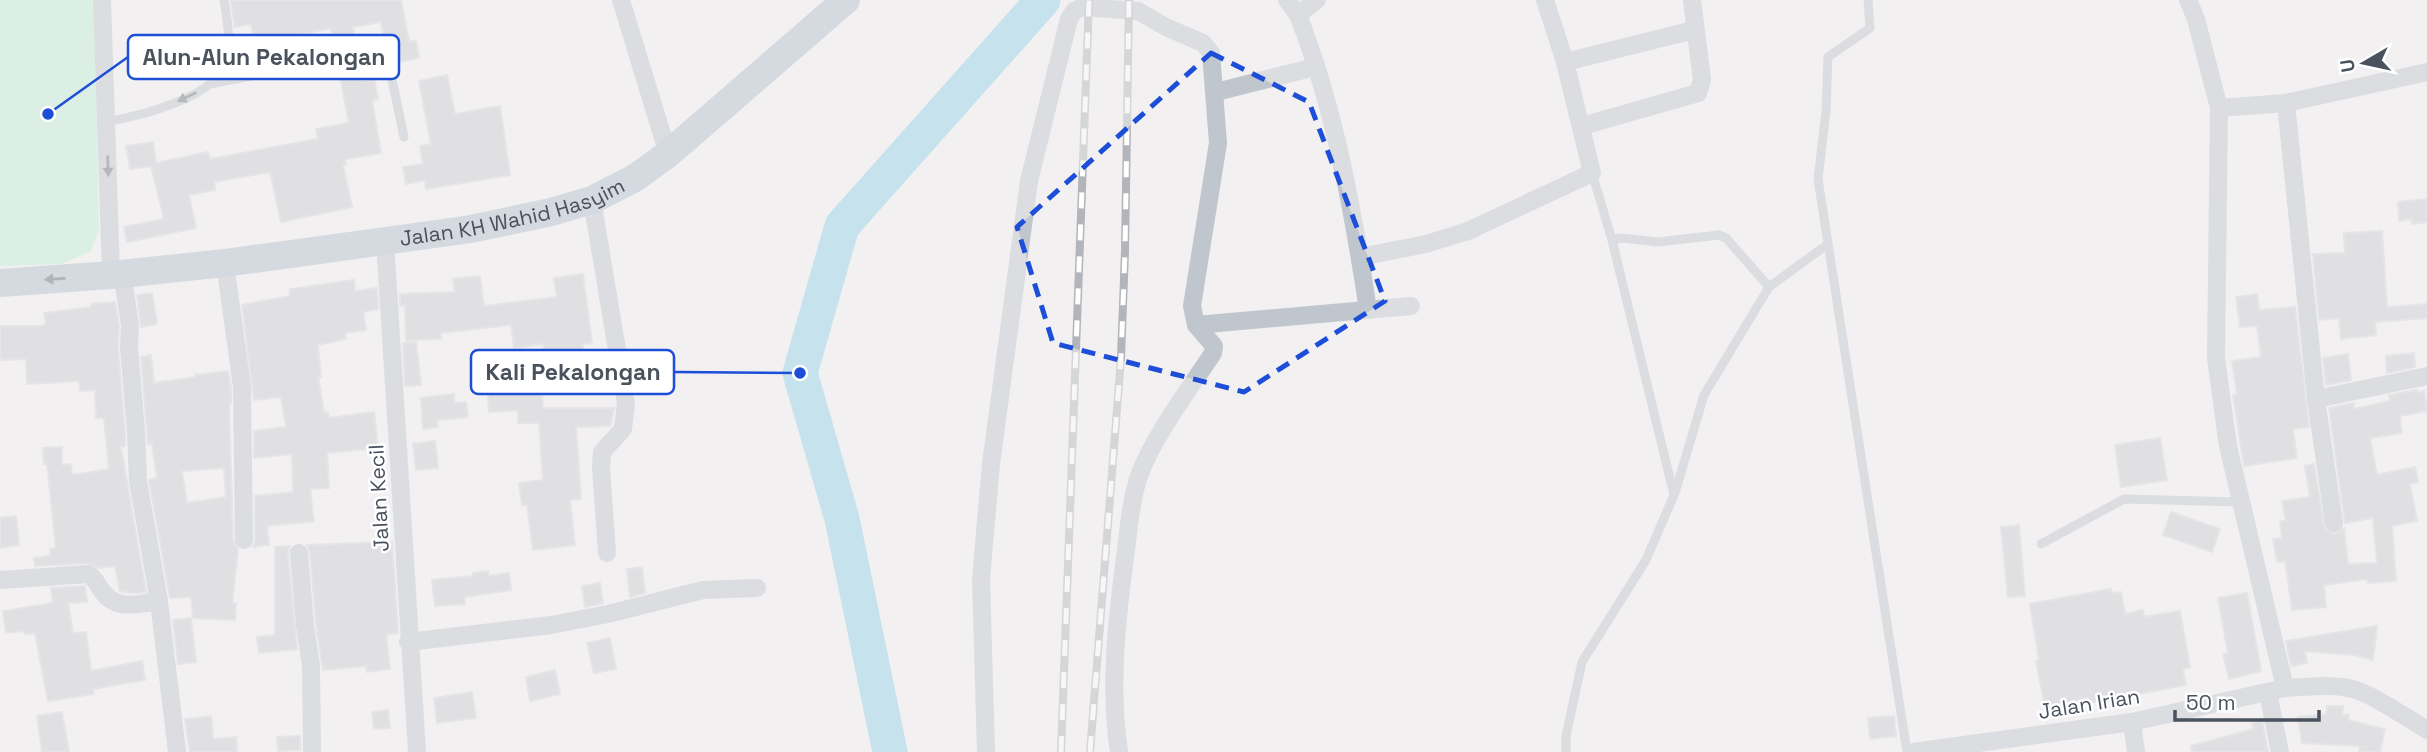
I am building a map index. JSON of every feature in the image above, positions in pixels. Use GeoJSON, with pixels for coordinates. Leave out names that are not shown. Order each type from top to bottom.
{"type":"FeatureCollection","features":[{"type":"Feature","properties":{"kind":"main road","name":"Jalan KH Wahid Hasyim"},"geometry":{"type":"LineString","coordinates":[[0,283],[225,263],[386,241],[471,229],[551,212],[592,200],[635,178],[668,154],[846,0]]}},
{"type":"Feature","properties":{"kind":"street"},"geometry":{"type":"LineString","coordinates":[[102,0],[106,122],[117,274],[130,325],[129,348],[138,481],[159,601],[177,752]]}},
{"type":"Feature","properties":{"kind":"street"},"geometry":{"type":"LineString","coordinates":[[621,0],[668,154]]}},
{"type":"Feature","properties":{"kind":"street"},"geometry":{"type":"LineString","coordinates":[[1317,0],[1293,8],[1334,128],[1368,310]]}},
{"type":"Feature","properties":{"kind":"street"},"geometry":{"type":"LineString","coordinates":[[1360,257],[1426,244],[1468,231],[1592,173],[1565,62],[1545,0]]}},
{"type":"Feature","properties":{"kind":"street"},"geometry":{"type":"LineString","coordinates":[[1582,126],[1698,93],[1702,80],[1692,0]]}},
{"type":"Feature","properties":{"kind":"street"},"geometry":{"type":"LineString","coordinates":[[2188,0],[2196,19],[2219,108],[2216,358],[2228,446],[2277,691],[2280,752]]}},
{"type":"Feature","properties":{"kind":"street"},"geometry":{"type":"LineString","coordinates":[[986,752],[981,579],[991,464],[1029,181],[1069,19],[1074,11],[1083,7],[1138,11],[1203,43],[1211,53],[1216,92],[1218,143],[1192,306],[1196,325],[1214,346],[1213,353],[1151,451],[1139,477],[1132,509],[1115,649],[1115,723],[1119,752]]}},
{"type":"Feature","properties":{"kind":"street"},"geometry":{"type":"LineString","coordinates":[[1565,62],[1694,30]]}},
{"type":"Feature","properties":{"kind":"street"},"geometry":{"type":"LineString","coordinates":[[1216,92],[1315,67]]}},
{"type":"Feature","properties":{"kind":"street"},"geometry":{"type":"LineString","coordinates":[[2219,108],[2286,103],[2427,72]]}},
{"type":"Feature","properties":{"kind":"street"},"geometry":{"type":"LineString","coordinates":[[2286,103],[2316,399],[2334,523]]}},
{"type":"Feature","properties":{"kind":"street"},"geometry":{"type":"LineString","coordinates":[[592,200],[626,404],[623,429],[602,452],[607,553]]}},
{"type":"Feature","properties":{"kind":"street","name":"Jalan Kecil"},"geometry":{"type":"LineString","coordinates":[[386,241],[405,534],[408,642],[417,752]]}},
{"type":"Feature","properties":{"kind":"street"},"geometry":{"type":"LineString","coordinates":[[225,263],[242,387],[244,540]]}},
{"type":"Feature","properties":{"kind":"street"},"geometry":{"type":"LineString","coordinates":[[1196,325],[1411,306]]}},
{"type":"Feature","properties":{"kind":"street"},"geometry":{"type":"LineString","coordinates":[[2316,399],[2427,376]]}},
{"type":"Feature","properties":{"kind":"street"},"geometry":{"type":"LineString","coordinates":[[299,552],[311,665],[312,752]]}},
{"type":"Feature","properties":{"kind":"street"},"geometry":{"type":"LineString","coordinates":[[0,580],[88,574],[94,577],[100,590],[110,601],[127,606],[159,601]]}},
{"type":"Feature","properties":{"kind":"street"},"geometry":{"type":"LineString","coordinates":[[408,642],[551,625],[703,590],[757,588]]}},
{"type":"Feature","properties":{"kind":"street","name":"Jalan Irian"},"geometry":{"type":"LineString","coordinates":[[1913,752],[2132,722],[2277,691],[2335,687],[2356,690],[2427,730]]}},
{"type":"Feature","properties":{"kind":"street"},"geometry":{"type":"LineString","coordinates":[[2132,722],[2136,752]]}},
{"type":"Feature","properties":{"kind":"lane"},"geometry":{"type":"LineString","coordinates":[[211,84],[227,61],[224,0]]}},
{"type":"Feature","properties":{"kind":"lane"},"geometry":{"type":"LineString","coordinates":[[1868,0],[1870,28],[1832,53],[1827,63],[1826,111],[1818,179],[1907,752]]}},
{"type":"Feature","properties":{"kind":"lane"},"geometry":{"type":"LineString","coordinates":[[106,122],[182,101],[211,84],[367,47],[378,49],[390,70],[404,137]]}},
{"type":"Feature","properties":{"kind":"lane"},"geometry":{"type":"LineString","coordinates":[[1592,173],[1612,240],[1674,495]]}},
{"type":"Feature","properties":{"kind":"lane"},"geometry":{"type":"LineString","coordinates":[[1612,240],[1621,238],[1658,242],[1719,235],[1726,239],[1769,287]]}},
{"type":"Feature","properties":{"kind":"lane"},"geometry":{"type":"LineString","coordinates":[[1566,752],[1566,736],[1582,662],[1646,560],[1674,495],[1704,395],[1769,287],[1828,244]]}},
{"type":"Feature","properties":{"kind":"lane"},"geometry":{"type":"LineString","coordinates":[[2041,544],[2124,499],[2241,502]]}},
{"type":"Feature","properties":{"kind":"highlighted area"},"geometry":{"type":"Polygon","coordinates":[[[1211,53],[1309,102],[1385,301],[1244,392],[1053,343],[1017,227],[1211,53]]]}},
{"type":"Feature","properties":{"kind":"green space"},"geometry":{"type":"Polygon","coordinates":[[[0,0],[94,0],[99,229],[91,251],[62,264],[0,266],[0,0]]]}},
{"type":"Feature","properties":{"kind":"building"},"geometry":{"type":"Polygon","coordinates":[[[231,0],[401,0],[409,42],[416,41],[419,58],[394,63],[386,49],[381,22],[353,27],[355,39],[334,43],[331,28],[255,44],[251,24],[235,27],[231,0]]]}},
{"type":"Feature","properties":{"kind":"building"},"geometry":{"type":"Polygon","coordinates":[[[359,68],[361,80],[374,78],[378,99],[372,101],[381,153],[345,159],[346,164],[343,165],[352,207],[281,222],[270,172],[214,182],[215,190],[189,195],[196,228],[127,242],[124,227],[164,219],[151,166],[130,169],[126,146],[153,142],[156,163],[208,152],[210,159],[318,139],[316,129],[349,123],[339,71],[359,68]]]}},
{"type":"Feature","properties":{"kind":"building"},"geometry":{"type":"Polygon","coordinates":[[[447,75],[455,114],[500,106],[510,175],[426,189],[425,180],[406,184],[403,167],[423,164],[420,146],[431,144],[419,81],[447,75]]]}},
{"type":"Feature","properties":{"kind":"building"},"geometry":{"type":"Polygon","coordinates":[[[2426,199],[2427,222],[2412,224],[2412,219],[2399,221],[2398,202],[2426,199]]]}},
{"type":"Feature","properties":{"kind":"building"},"geometry":{"type":"Polygon","coordinates":[[[2382,231],[2387,307],[2427,304],[2427,318],[2375,322],[2376,335],[2341,339],[2339,318],[2319,320],[2313,254],[2345,253],[2344,233],[2382,231]]]}},
{"type":"Feature","properties":{"kind":"building"},"geometry":{"type":"Polygon","coordinates":[[[583,274],[592,343],[583,344],[583,368],[545,369],[543,344],[514,348],[511,325],[441,333],[441,339],[406,340],[405,305],[400,306],[400,294],[455,292],[453,279],[480,276],[484,306],[557,297],[554,278],[583,274]]]}},
{"type":"Feature","properties":{"kind":"building"},"geometry":{"type":"Polygon","coordinates":[[[354,280],[355,291],[377,288],[378,309],[363,312],[366,330],[345,333],[346,339],[318,345],[321,377],[318,377],[324,413],[328,412],[329,418],[374,412],[378,448],[327,453],[329,488],[310,489],[314,521],[267,526],[269,545],[253,547],[255,496],[293,492],[292,454],[254,458],[254,431],[286,427],[281,397],[254,400],[242,305],[290,296],[290,289],[354,280]]]}},
{"type":"Feature","properties":{"kind":"building"},"geometry":{"type":"Polygon","coordinates":[[[152,293],[157,324],[141,327],[137,295],[152,293]]]}},
{"type":"Feature","properties":{"kind":"building"},"geometry":{"type":"Polygon","coordinates":[[[2257,294],[2259,310],[2295,307],[2309,427],[2293,429],[2297,458],[2244,466],[2233,395],[2237,394],[2232,361],[2261,357],[2257,326],[2240,327],[2236,297],[2257,294]]]}},
{"type":"Feature","properties":{"kind":"building"},"geometry":{"type":"Polygon","coordinates":[[[115,302],[119,326],[118,349],[125,432],[125,446],[121,447],[146,592],[135,593],[120,591],[115,566],[99,568],[87,563],[35,566],[34,558],[50,556],[50,549],[56,548],[43,448],[62,447],[62,465],[71,464],[72,475],[109,469],[104,418],[96,418],[95,390],[80,391],[79,381],[27,384],[26,359],[0,360],[0,326],[41,326],[46,324],[44,313],[115,302]]]}},
{"type":"Feature","properties":{"kind":"building"},"geometry":{"type":"Polygon","coordinates":[[[416,342],[421,385],[405,386],[403,343],[416,342]]]}},
{"type":"Feature","properties":{"kind":"building"},"geometry":{"type":"Polygon","coordinates":[[[2414,353],[2415,367],[2387,373],[2386,356],[2414,353]]]}},
{"type":"Feature","properties":{"kind":"building"},"geometry":{"type":"Polygon","coordinates":[[[2348,354],[2351,380],[2326,385],[2323,358],[2348,354]]]}},
{"type":"Feature","properties":{"kind":"building"},"geometry":{"type":"Polygon","coordinates":[[[151,355],[154,383],[228,371],[231,388],[229,403],[233,540],[238,549],[232,603],[236,603],[235,620],[193,618],[191,597],[170,598],[149,480],[157,478],[152,444],[148,444],[141,357],[151,355]],[[224,468],[182,471],[187,503],[226,497],[224,468]]]}},
{"type":"Feature","properties":{"kind":"building"},"geometry":{"type":"Polygon","coordinates":[[[501,375],[502,381],[541,379],[543,408],[614,408],[610,426],[576,427],[581,499],[570,500],[575,545],[533,550],[527,505],[522,505],[519,483],[543,480],[539,423],[518,423],[518,410],[489,412],[487,376],[501,375]]]}},
{"type":"Feature","properties":{"kind":"building"},"geometry":{"type":"Polygon","coordinates":[[[2424,391],[2427,411],[2400,416],[2402,433],[2370,438],[2377,475],[2415,467],[2418,482],[2410,484],[2417,521],[2392,526],[2396,581],[2368,583],[2367,579],[2324,585],[2326,607],[2292,610],[2285,561],[2277,562],[2273,539],[2282,538],[2280,521],[2286,521],[2282,501],[2310,497],[2305,466],[2314,464],[2325,529],[2335,534],[2344,528],[2348,564],[2377,563],[2373,518],[2345,523],[2329,408],[2354,403],[2354,409],[2390,401],[2389,395],[2424,391]]]}},
{"type":"Feature","properties":{"kind":"building"},"geometry":{"type":"Polygon","coordinates":[[[454,394],[454,403],[466,402],[468,417],[437,420],[438,427],[423,429],[421,398],[454,394]]]}},
{"type":"Feature","properties":{"kind":"building"},"geometry":{"type":"Polygon","coordinates":[[[2160,438],[2167,480],[2121,487],[2115,445],[2160,438]]]}},
{"type":"Feature","properties":{"kind":"building"},"geometry":{"type":"Polygon","coordinates":[[[435,441],[438,468],[416,470],[413,444],[435,441]]]}},
{"type":"Feature","properties":{"kind":"building"},"geometry":{"type":"Polygon","coordinates":[[[2171,512],[2220,529],[2212,552],[2163,535],[2171,512]]]}},
{"type":"Feature","properties":{"kind":"building"},"geometry":{"type":"Polygon","coordinates":[[[16,516],[19,545],[0,548],[0,518],[16,516]]]}},
{"type":"Feature","properties":{"kind":"building"},"geometry":{"type":"Polygon","coordinates":[[[2019,525],[2025,596],[2008,597],[2001,527],[2019,525]]]}},
{"type":"Feature","properties":{"kind":"building"},"geometry":{"type":"Polygon","coordinates":[[[392,542],[398,633],[386,634],[390,669],[367,672],[366,666],[323,670],[307,545],[392,542]]]}},
{"type":"Feature","properties":{"kind":"building"},"geometry":{"type":"Polygon","coordinates":[[[290,546],[288,554],[297,649],[259,653],[257,637],[275,635],[275,547],[290,546]]]}},
{"type":"Feature","properties":{"kind":"building"},"geometry":{"type":"Polygon","coordinates":[[[642,567],[645,593],[630,597],[627,569],[642,567]]]}},
{"type":"Feature","properties":{"kind":"building"},"geometry":{"type":"Polygon","coordinates":[[[488,571],[489,576],[509,573],[511,590],[465,597],[465,604],[435,606],[432,580],[473,576],[473,573],[488,571]]]}},
{"type":"Feature","properties":{"kind":"building"},"geometry":{"type":"Polygon","coordinates":[[[600,583],[603,603],[585,607],[582,586],[600,583]]]}},
{"type":"Feature","properties":{"kind":"building"},"geometry":{"type":"Polygon","coordinates":[[[85,586],[87,602],[68,603],[73,633],[86,632],[91,671],[142,661],[145,680],[93,689],[94,694],[48,701],[35,633],[6,633],[3,611],[53,603],[51,588],[85,586]]]}},
{"type":"Feature","properties":{"kind":"building"},"geometry":{"type":"Polygon","coordinates":[[[2111,589],[2112,593],[2121,592],[2125,614],[2143,610],[2144,617],[2180,611],[2190,667],[2183,669],[2186,685],[2079,705],[2080,711],[2065,714],[2063,708],[2046,711],[2036,661],[2039,660],[2030,604],[2111,589]]]}},
{"type":"Feature","properties":{"kind":"building"},"geometry":{"type":"Polygon","coordinates":[[[2247,593],[2261,671],[2229,679],[2223,654],[2228,653],[2218,598],[2247,593]]]}},
{"type":"Feature","properties":{"kind":"building"},"geometry":{"type":"Polygon","coordinates":[[[191,618],[196,662],[178,664],[173,620],[191,618]]]}},
{"type":"Feature","properties":{"kind":"building"},"geometry":{"type":"Polygon","coordinates":[[[2377,626],[2373,660],[2355,655],[2305,651],[2307,663],[2291,666],[2286,641],[2377,626]]]}},
{"type":"Feature","properties":{"kind":"building"},"geometry":{"type":"Polygon","coordinates":[[[610,638],[616,669],[594,673],[587,643],[610,638]]]}},
{"type":"Feature","properties":{"kind":"building"},"geometry":{"type":"Polygon","coordinates":[[[555,670],[560,694],[530,701],[526,677],[555,670]]]}},
{"type":"Feature","properties":{"kind":"building"},"geometry":{"type":"Polygon","coordinates":[[[472,692],[476,718],[437,723],[434,698],[472,692]]]}},
{"type":"Feature","properties":{"kind":"building"},"geometry":{"type":"Polygon","coordinates":[[[2327,706],[2343,706],[2342,715],[2349,715],[2348,720],[2385,729],[2380,752],[2359,752],[2360,746],[2302,743],[2298,717],[2326,714],[2327,706]]]}},
{"type":"Feature","properties":{"kind":"building"},"geometry":{"type":"Polygon","coordinates":[[[388,710],[390,728],[374,729],[372,712],[388,710]]]}},
{"type":"Feature","properties":{"kind":"building"},"geometry":{"type":"Polygon","coordinates":[[[62,712],[69,752],[42,752],[37,716],[62,712]]]}},
{"type":"Feature","properties":{"kind":"building"},"geometry":{"type":"Polygon","coordinates":[[[211,716],[213,739],[236,737],[237,752],[190,752],[185,719],[211,716]]]}},
{"type":"Feature","properties":{"kind":"building"},"geometry":{"type":"Polygon","coordinates":[[[1894,716],[1896,736],[1870,739],[1868,718],[1894,716]]]}},
{"type":"Feature","properties":{"kind":"building"},"geometry":{"type":"Polygon","coordinates":[[[2262,721],[2268,752],[2192,752],[2191,746],[2253,729],[2252,723],[2262,721]]]}},
{"type":"Feature","properties":{"kind":"building"},"geometry":{"type":"Polygon","coordinates":[[[300,736],[300,750],[278,751],[277,737],[300,736]]]}},
{"type":"Feature","properties":{"kind":"waterway"},"geometry":{"type":"LineString","coordinates":[[890,752],[842,519],[800,373],[842,226],[1043,0]]}},
{"type":"Feature","properties":{"kind":"railway"},"geometry":{"type":"LineString","coordinates":[[1061,752],[1089,0]]}},
{"type":"Feature","properties":{"kind":"railway"},"geometry":{"type":"LineString","coordinates":[[1090,752],[1121,358],[1129,0]]}},
{"type":"Feature","properties":{"kind":"place","name":"Alun-Alun Pekalongan"},"geometry":{"type":"Point","coordinates":[48,114]}},
{"type":"Feature","properties":{"kind":"place","name":"Kali Pekalongan"},"geometry":{"type":"Point","coordinates":[800,373]}}]}
